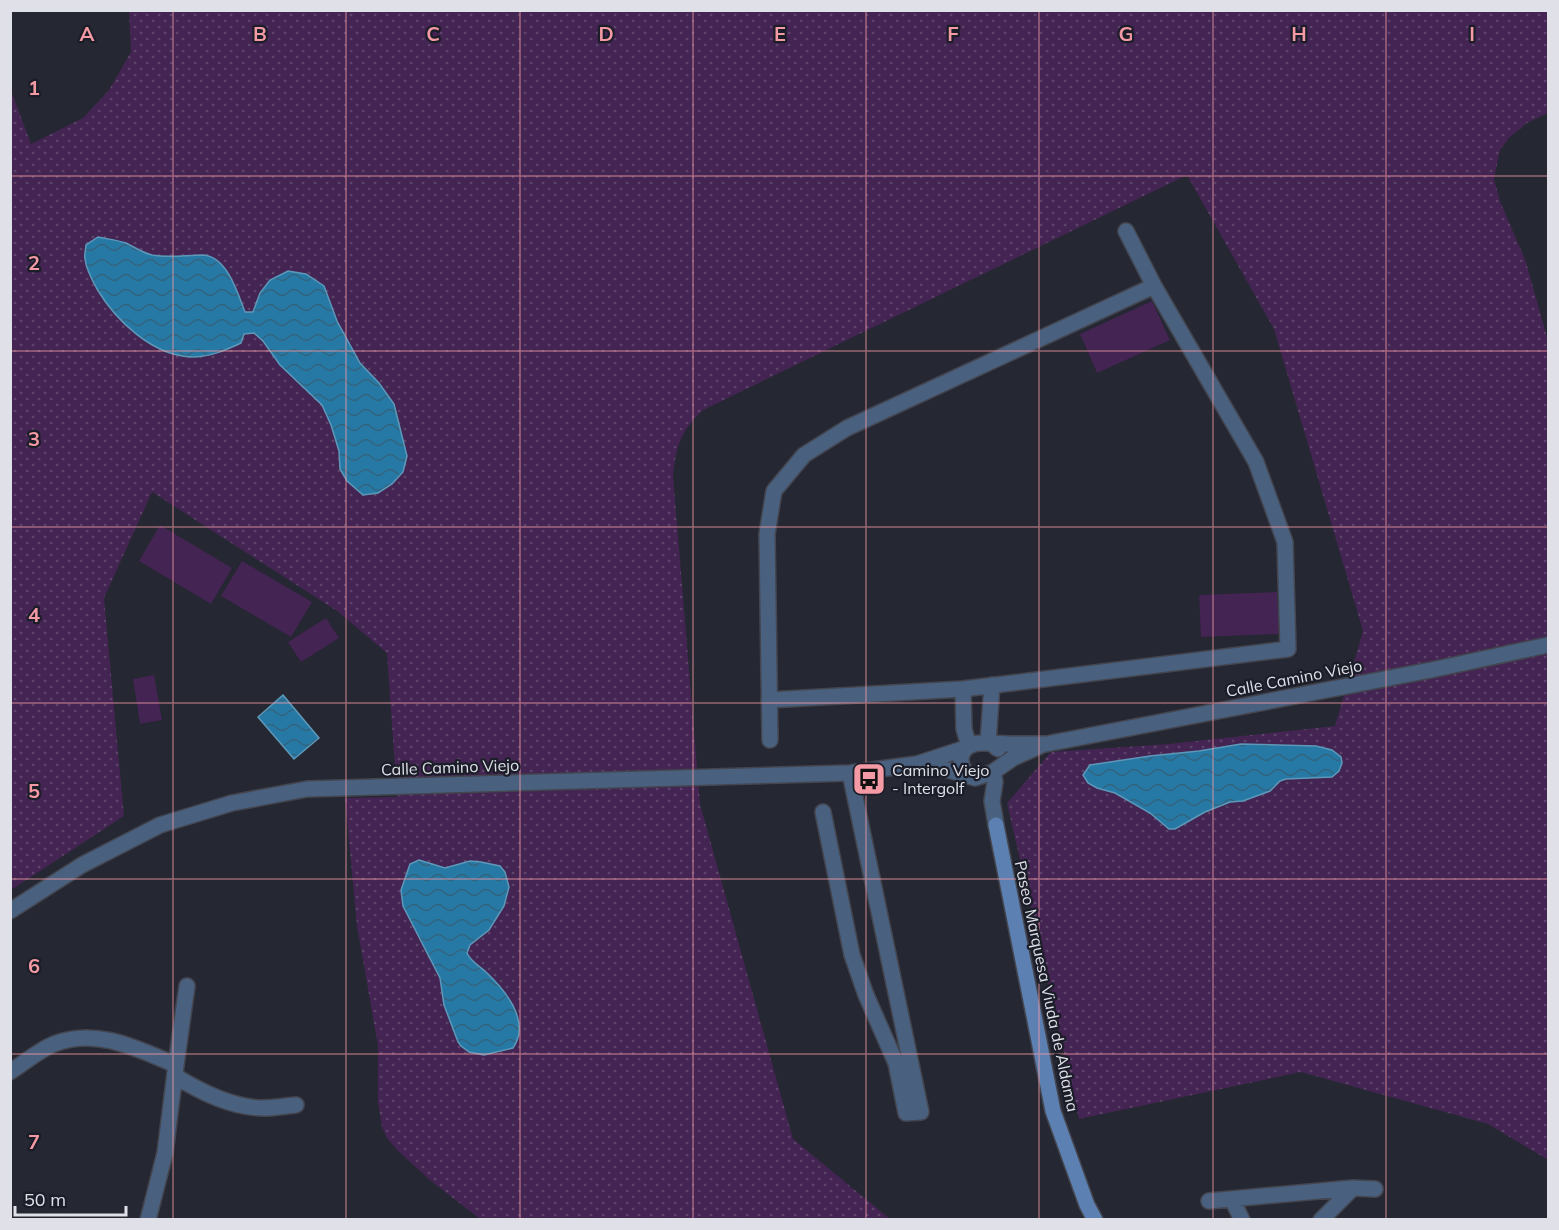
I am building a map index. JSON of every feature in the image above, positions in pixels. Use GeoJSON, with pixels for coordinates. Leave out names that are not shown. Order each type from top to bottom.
{"type":"FeatureCollection","features":[{"type":"Feature","properties":{"kind":"street"},"geometry":{"type":"LineString","coordinates":[[769,700],[963,689],[1288,649],[1285,542],[1260,472],[1154,286],[1126,231]]}},
{"type":"Feature","properties":{"kind":"street"},"geometry":{"type":"LineString","coordinates":[[770,740],[767,546],[769,523],[774,491],[804,455],[847,428],[1154,286]]}},
{"type":"Feature","properties":{"kind":"street","name":"Calle Camino Viejo"},"geometry":{"type":"LineString","coordinates":[[990,743],[1046,744],[1431,670],[1548,645]]}},
{"type":"Feature","properties":{"kind":"street"},"geometry":{"type":"LineString","coordinates":[[990,743],[992,685]]}},
{"type":"Feature","properties":{"kind":"street"},"geometry":{"type":"LineString","coordinates":[[963,689],[967,747]]}},
{"type":"Feature","properties":{"kind":"street"},"geometry":{"type":"LineString","coordinates":[[978,743],[990,743],[998,749],[1002,759],[996,769],[972,777],[964,771],[961,762],[962,755],[967,747],[978,743]]}},
{"type":"Feature","properties":{"kind":"street","name":"Calle Camino Viejo"},"geometry":{"type":"LineString","coordinates":[[996,769],[1013,758],[1046,744]]}},
{"type":"Feature","properties":{"kind":"street","name":"Calle Camino Viejo"},"geometry":{"type":"LineString","coordinates":[[10,911],[82,864],[159,825],[232,803],[307,789],[850,773],[917,764],[967,747]]}},
{"type":"Feature","properties":{"kind":"street","name":"Calle Camino Viejo"},"geometry":{"type":"LineString","coordinates":[[917,764],[972,777]]}},
{"type":"Feature","properties":{"kind":"street","name":"Paseo Marquesa Viuda de Aldama"},"geometry":{"type":"LineString","coordinates":[[996,769],[992,801],[1053,1111],[1087,1205],[1095,1220]]}},
{"type":"Feature","properties":{"kind":"street"},"geometry":{"type":"LineString","coordinates":[[823,813],[852,955],[866,995],[896,1063],[906,1113],[921,1112],[850,773]]}},
{"type":"Feature","properties":{"kind":"street","name":"Paseo Marquesa Viuda de Aldama"},"geometry":{"type":"LineString","coordinates":[[972,777],[982,792],[996,825]]}},
{"type":"Feature","properties":{"kind":"street"},"geometry":{"type":"LineString","coordinates":[[148,1220],[165,1153],[187,986]]}},
{"type":"Feature","properties":{"kind":"street"},"geometry":{"type":"LineString","coordinates":[[10,1072],[53,1044],[75,1038],[96,1038],[123,1043],[175,1071],[217,1098],[239,1105],[262,1108],[296,1105]]}},
{"type":"Feature","properties":{"kind":"street"},"geometry":{"type":"LineString","coordinates":[[1321,1220],[1353,1188]]}},
{"type":"Feature","properties":{"kind":"street"},"geometry":{"type":"LineString","coordinates":[[1209,1201],[1353,1188],[1375,1189]]}},
{"type":"Feature","properties":{"kind":"street"},"geometry":{"type":"LineString","coordinates":[[1232,1199],[1242,1220]]}},
{"type":"Feature","properties":{"kind":"shaded area"},"geometry":{"type":"Polygon","coordinates":[[[129,11],[1548,11],[1548,113],[1527,123],[1509,138],[1500,150],[1494,179],[1500,201],[1526,262],[1548,341],[1548,1160],[1488,1124],[1301,1072],[1079,1119],[1007,803],[1051,752],[1169,744],[1335,726],[1363,631],[1274,329],[1187,175],[703,410],[684,432],[678,446],[673,475],[700,804],[793,1139],[890,1219],[480,1219],[431,1181],[397,1150],[387,1138],[382,1127],[378,1102],[378,1046],[357,926],[345,798],[397,797],[387,653],[337,611],[152,492],[104,598],[124,816],[11,890],[10,88],[31,144],[83,118],[109,90],[131,52],[129,11]]]}},
{"type":"Feature","properties":{"kind":"shaded area"},"geometry":{"type":"Polygon","coordinates":[[[1152,301],[1170,340],[1097,373],[1080,334],[1152,301]]]}},
{"type":"Feature","properties":{"kind":"shaded area"},"geometry":{"type":"Polygon","coordinates":[[[160,525],[232,568],[211,604],[139,561],[160,525]]]}},
{"type":"Feature","properties":{"kind":"shaded area"},"geometry":{"type":"Polygon","coordinates":[[[242,561],[312,602],[291,637],[221,596],[242,561]]]}},
{"type":"Feature","properties":{"kind":"shaded area"},"geometry":{"type":"Polygon","coordinates":[[[1277,592],[1279,634],[1201,637],[1199,595],[1277,592]]]}},
{"type":"Feature","properties":{"kind":"shaded area"},"geometry":{"type":"Polygon","coordinates":[[[326,618],[339,638],[301,662],[288,642],[326,618]]]}},
{"type":"Feature","properties":{"kind":"shaded area"},"geometry":{"type":"Polygon","coordinates":[[[154,675],[162,720],[140,724],[133,679],[154,675]]]}},
{"type":"Feature","properties":{"kind":"water"},"geometry":{"type":"Polygon","coordinates":[[[98,237],[126,243],[152,255],[211,257],[219,262],[230,277],[245,312],[253,312],[260,293],[270,280],[288,271],[306,274],[324,286],[337,321],[360,363],[379,383],[394,404],[407,456],[403,472],[392,484],[378,493],[363,495],[347,481],[340,469],[339,451],[322,405],[280,365],[263,341],[254,333],[244,334],[241,343],[224,351],[192,357],[163,350],[137,335],[114,313],[97,289],[88,271],[85,257],[86,245],[98,237]]]}},
{"type":"Feature","properties":{"kind":"water"},"geometry":{"type":"Polygon","coordinates":[[[283,695],[319,738],[294,759],[258,717],[283,695]]]}},
{"type":"Feature","properties":{"kind":"water"},"geometry":{"type":"Polygon","coordinates":[[[1241,744],[1316,746],[1332,750],[1341,757],[1342,763],[1339,771],[1332,777],[1286,779],[1280,781],[1270,791],[1243,801],[1230,802],[1205,812],[1175,829],[1169,829],[1150,813],[1115,793],[1088,783],[1083,775],[1090,765],[1241,744]]]}},
{"type":"Feature","properties":{"kind":"water"},"geometry":{"type":"Polygon","coordinates":[[[419,860],[445,868],[470,861],[481,862],[500,866],[505,872],[509,887],[504,906],[489,930],[470,945],[467,953],[502,989],[514,1008],[519,1028],[518,1038],[513,1048],[484,1055],[469,1052],[458,1042],[444,1005],[440,978],[403,906],[401,890],[410,864],[419,860]]]}},
{"type":"Feature","properties":{"kind":"place","name":"Camino Viejo - Intergolf"},"geometry":{"type":"Point","coordinates":[869,779]}}]}
